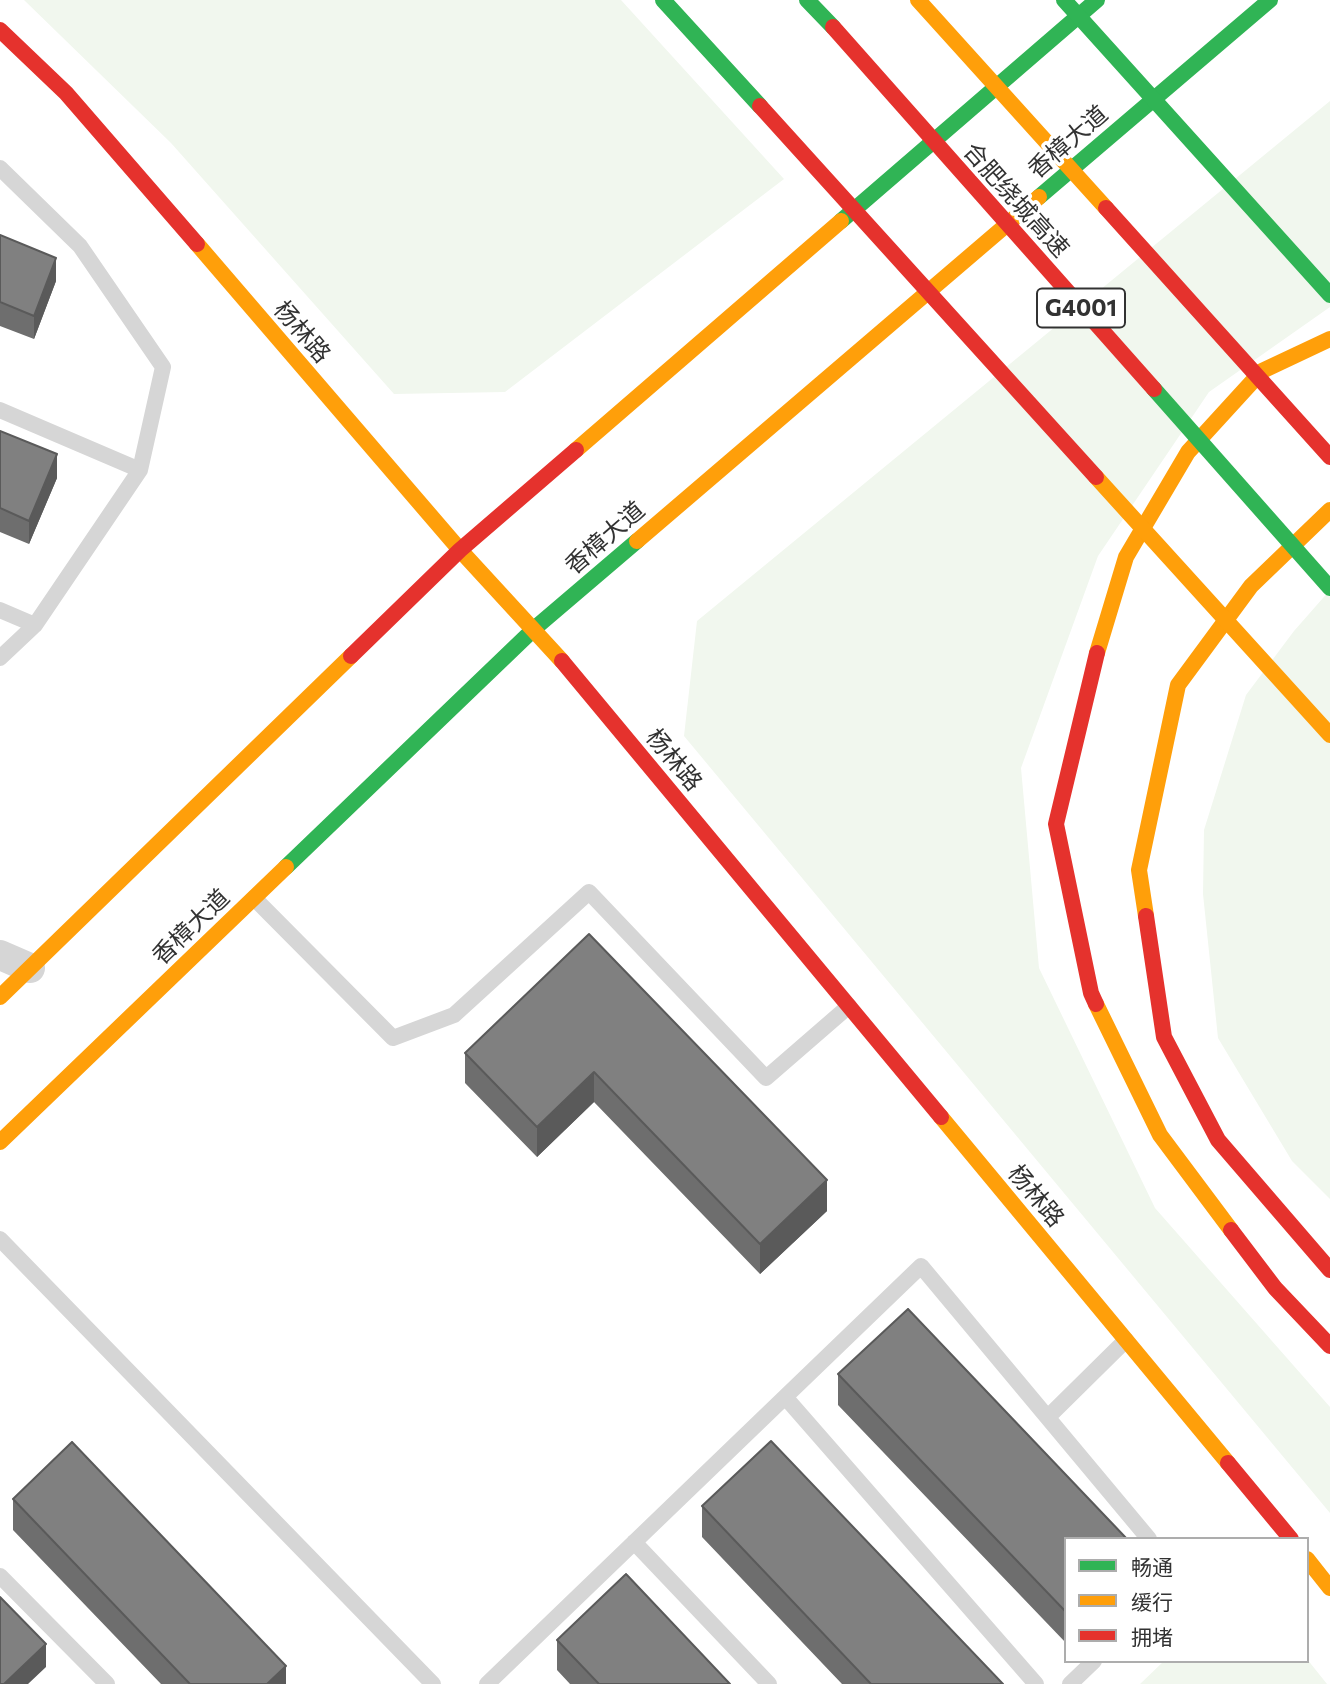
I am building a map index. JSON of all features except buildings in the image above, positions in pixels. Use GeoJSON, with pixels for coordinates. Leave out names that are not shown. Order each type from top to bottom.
{"type":"FeatureCollection","features":[{"type":"Feature","properties":{"kind":"main road"},"geometry":{"type":"LineString","coordinates":[[663,0],[1330,734]]}},
{"type":"Feature","properties":{"kind":"main road","name":"合肥绕城高速"},"geometry":{"type":"LineString","coordinates":[[807,0],[1330,588]]}},
{"type":"Feature","properties":{"kind":"main road"},"geometry":{"type":"LineString","coordinates":[[918,0],[1330,457]]}},
{"type":"Feature","properties":{"kind":"main road"},"geometry":{"type":"LineString","coordinates":[[1064,0],[1330,295]]}},
{"type":"Feature","properties":{"kind":"main road"},"geometry":{"type":"LineString","coordinates":[[0,997],[460,550],[1097,0]]}},
{"type":"Feature","properties":{"kind":"main road","name":"香樟大道"},"geometry":{"type":"LineString","coordinates":[[0,1142],[535,628],[1270,0]]}},
{"type":"Feature","properties":{"kind":"main road","name":"杨林路"},"geometry":{"type":"LineString","coordinates":[[0,30],[66,93],[460,550],[535,628],[1289,1537]]}},
{"type":"Feature","properties":{"kind":"main road"},"geometry":{"type":"LineString","coordinates":[[1330,339],[1262,371],[1188,452],[1126,557],[1086,689],[1056,824],[1091,993],[1160,1135],[1275,1288],[1330,1346]]}},
{"type":"Feature","properties":{"kind":"main road"},"geometry":{"type":"LineString","coordinates":[[1330,510],[1251,586],[1178,685],[1139,870],[1164,1037],[1218,1140],[1330,1269]]}},
{"type":"Feature","properties":{"kind":"main road"},"geometry":{"type":"LineString","coordinates":[[1309,1562],[1330,1588]]}},
{"type":"Feature","properties":{"kind":"street"},"geometry":{"type":"LineString","coordinates":[[0,955],[30,968]]}},
{"type":"Feature","properties":{"kind":"lane"},"geometry":{"type":"LineString","coordinates":[[0,168],[80,246],[163,367],[140,470],[35,625],[0,658]]}},
{"type":"Feature","properties":{"kind":"lane"},"geometry":{"type":"LineString","coordinates":[[0,410],[140,470]]}},
{"type":"Feature","properties":{"kind":"lane"},"geometry":{"type":"LineString","coordinates":[[0,610],[35,625]]}},
{"type":"Feature","properties":{"kind":"lane"},"geometry":{"type":"LineString","coordinates":[[254,898],[393,1038],[454,1015],[589,892],[766,1078],[849,1006]]}},
{"type":"Feature","properties":{"kind":"lane"},"geometry":{"type":"LineString","coordinates":[[0,1239],[433,1684]]}},
{"type":"Feature","properties":{"kind":"lane"},"geometry":{"type":"LineString","coordinates":[[487,1684],[921,1266],[1147,1537]]}},
{"type":"Feature","properties":{"kind":"lane"},"geometry":{"type":"LineString","coordinates":[[1048,1417],[1126,1340]]}},
{"type":"Feature","properties":{"kind":"lane"},"geometry":{"type":"LineString","coordinates":[[786,1398],[1036,1684]]}},
{"type":"Feature","properties":{"kind":"lane"},"geometry":{"type":"LineString","coordinates":[[634,1542],[769,1684]]}},
{"type":"Feature","properties":{"kind":"lane"},"geometry":{"type":"LineString","coordinates":[[0,1576],[107,1684]]}},
{"type":"Feature","properties":{"kind":"lane"},"geometry":{"type":"LineString","coordinates":[[1070,1684],[1092,1663]]}},
{"type":"Feature","properties":{"kind":"shaded area"},"geometry":{"type":"Polygon","coordinates":[[[24,0],[621,0],[784,179],[505,392],[394,394],[171,143],[24,0]]]}},
{"type":"Feature","properties":{"kind":"shaded area"},"geometry":{"type":"Polygon","coordinates":[[[1330,101],[1330,307],[1209,392],[1098,556],[1021,768],[1039,968],[1155,1208],[1330,1407],[1330,1513],[684,736],[697,621],[1330,101]]]}},
{"type":"Feature","properties":{"kind":"shaded area"},"geometry":{"type":"Polygon","coordinates":[[[1330,590],[1330,1199],[1292,1161],[1218,1038],[1203,894],[1204,830],[1246,695],[1294,631],[1330,590]]]}},
{"type":"Feature","properties":{"kind":"shaded area"},"geometry":{"type":"Polygon","coordinates":[[[1309,1662],[1327,1684],[1140,1684],[1162,1663],[1309,1662]]]}},
{"type":"Feature","properties":{"kind":"traffic: fast"},"geometry":{"type":"LineString","coordinates":[[663,0],[760,106]]}},
{"type":"Feature","properties":{"kind":"traffic: fast"},"geometry":{"type":"LineString","coordinates":[[807,0],[833,27]]}},
{"type":"Feature","properties":{"kind":"traffic: fast"},"geometry":{"type":"LineString","coordinates":[[1064,0],[1330,295]]}},
{"type":"Feature","properties":{"kind":"traffic: fast"},"geometry":{"type":"LineString","coordinates":[[841,221],[1097,0]]}},
{"type":"Feature","properties":{"kind":"traffic: fast"},"geometry":{"type":"LineString","coordinates":[[1039,197],[1270,0]]}},
{"type":"Feature","properties":{"kind":"traffic: fast"},"geometry":{"type":"LineString","coordinates":[[1154,389],[1330,588]]}},
{"type":"Feature","properties":{"kind":"traffic: fast"},"geometry":{"type":"LineString","coordinates":[[286,867],[535,628],[637,541]]}},
{"type":"Feature","properties":{"kind":"traffic: slow"},"geometry":{"type":"LineString","coordinates":[[918,0],[1106,208]]}},
{"type":"Feature","properties":{"kind":"traffic: slow"},"geometry":{"type":"LineString","coordinates":[[637,541],[1039,197]]}},
{"type":"Feature","properties":{"kind":"traffic: slow"},"geometry":{"type":"LineString","coordinates":[[576,450],[841,221]]}},
{"type":"Feature","properties":{"kind":"traffic: slow"},"geometry":{"type":"LineString","coordinates":[[197,244],[460,550],[562,661]]}},
{"type":"Feature","properties":{"kind":"traffic: slow"},"geometry":{"type":"LineString","coordinates":[[1097,653],[1126,557],[1188,452],[1262,371],[1330,339]]}},
{"type":"Feature","properties":{"kind":"traffic: slow"},"geometry":{"type":"LineString","coordinates":[[1096,477],[1330,735]]}},
{"type":"Feature","properties":{"kind":"traffic: slow"},"geometry":{"type":"LineString","coordinates":[[1146,916],[1139,870],[1178,685],[1251,586],[1330,510]]}},
{"type":"Feature","properties":{"kind":"traffic: slow"},"geometry":{"type":"LineString","coordinates":[[0,997],[351,656]]}},
{"type":"Feature","properties":{"kind":"traffic: slow"},"geometry":{"type":"LineString","coordinates":[[0,1142],[286,867]]}},
{"type":"Feature","properties":{"kind":"traffic: slow"},"geometry":{"type":"LineString","coordinates":[[1096,1004],[1160,1135],[1231,1230]]}},
{"type":"Feature","properties":{"kind":"traffic: slow"},"geometry":{"type":"LineString","coordinates":[[941,1117],[1228,1463]]}},
{"type":"Feature","properties":{"kind":"traffic: slow"},"geometry":{"type":"LineString","coordinates":[[1309,1562],[1330,1588]]}},
{"type":"Feature","properties":{"kind":"traffic: jam"},"geometry":{"type":"LineString","coordinates":[[833,27],[1154,389]]}},
{"type":"Feature","properties":{"kind":"traffic: jam"},"geometry":{"type":"LineString","coordinates":[[0,30],[66,93],[197,244]]}},
{"type":"Feature","properties":{"kind":"traffic: jam"},"geometry":{"type":"LineString","coordinates":[[760,106],[1096,477]]}},
{"type":"Feature","properties":{"kind":"traffic: jam"},"geometry":{"type":"LineString","coordinates":[[1106,208],[1330,457]]}},
{"type":"Feature","properties":{"kind":"traffic: jam"},"geometry":{"type":"LineString","coordinates":[[351,656],[460,550],[576,450]]}},
{"type":"Feature","properties":{"kind":"traffic: jam"},"geometry":{"type":"LineString","coordinates":[[1096,1004],[1091,993],[1056,824],[1097,653]]}},
{"type":"Feature","properties":{"kind":"traffic: jam"},"geometry":{"type":"LineString","coordinates":[[562,661],[941,1117]]}},
{"type":"Feature","properties":{"kind":"traffic: jam"},"geometry":{"type":"LineString","coordinates":[[1146,916],[1164,1037],[1218,1140],[1330,1270]]}},
{"type":"Feature","properties":{"kind":"traffic: jam"},"geometry":{"type":"LineString","coordinates":[[1231,1230],[1275,1288],[1330,1346]]}},
{"type":"Feature","properties":{"kind":"traffic: jam"},"geometry":{"type":"LineString","coordinates":[[1228,1463],[1289,1537]]}}]}
